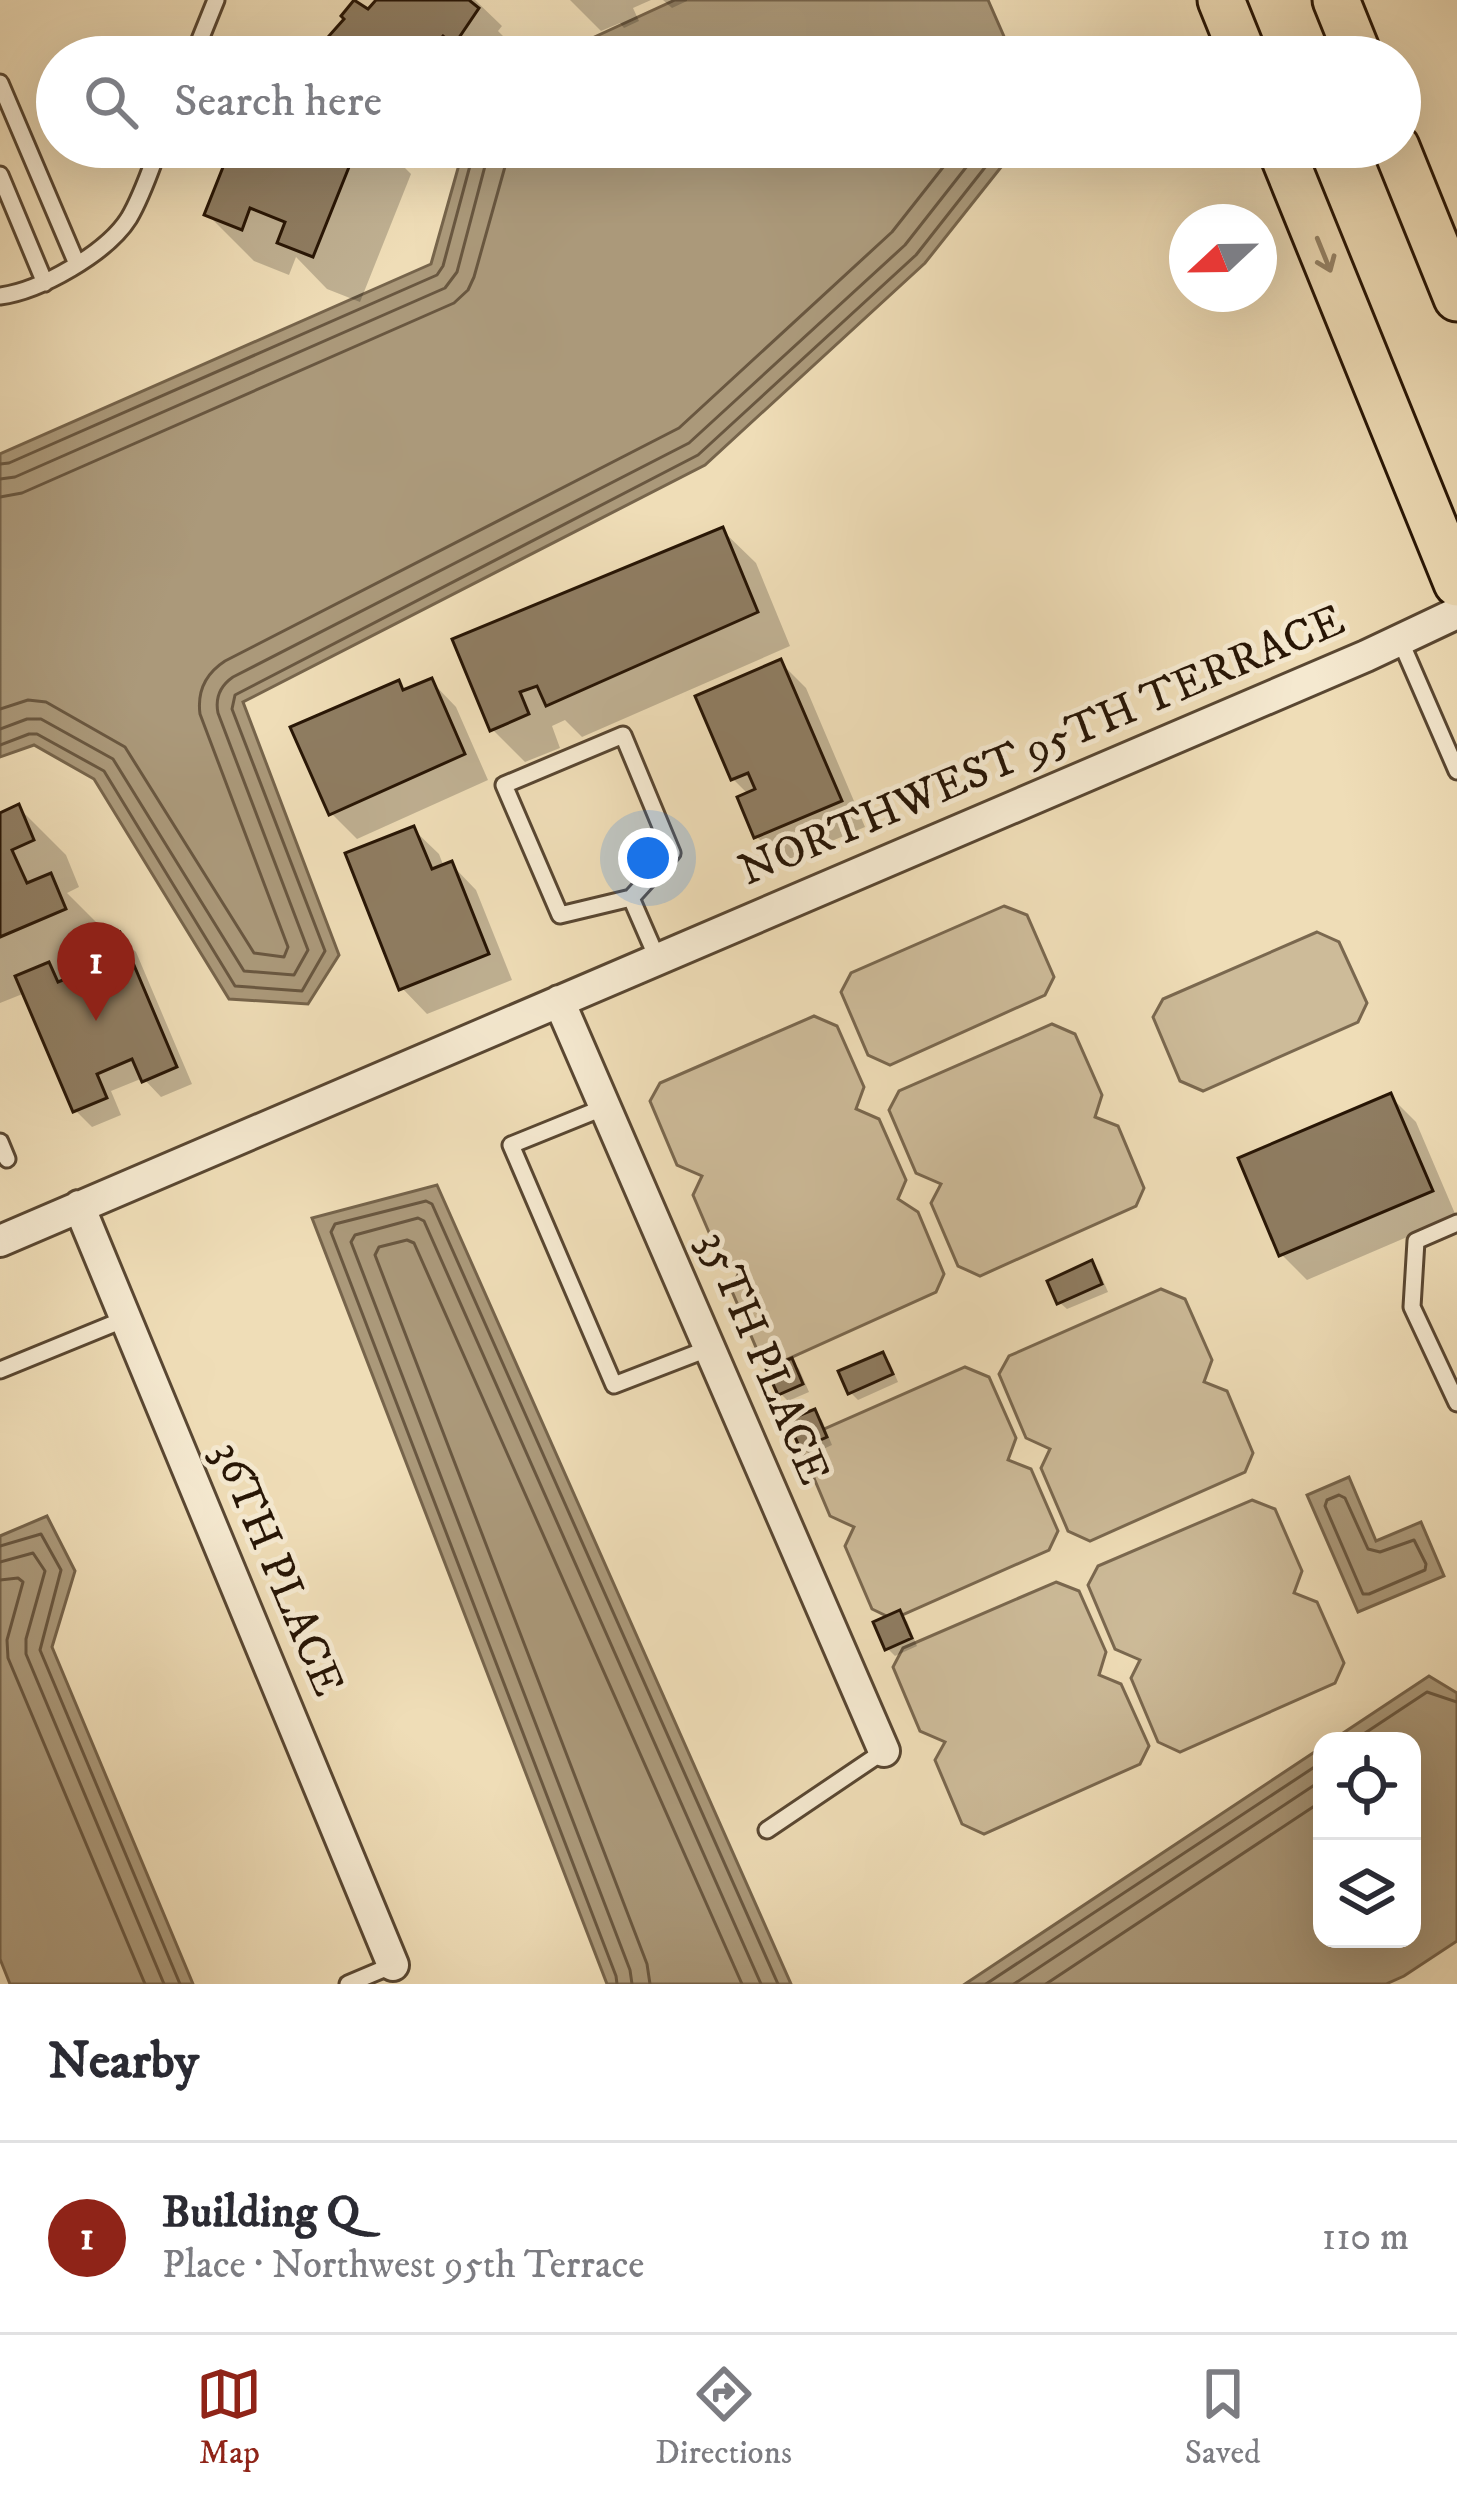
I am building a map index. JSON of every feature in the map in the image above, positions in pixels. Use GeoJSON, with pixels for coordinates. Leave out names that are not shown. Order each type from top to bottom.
{"type":"FeatureCollection","features":[{"type":"Feature","properties":{"kind":"main road"},"geometry":{"type":"LineString","coordinates":[[1221,0],[1236,36]]}},
{"type":"Feature","properties":{"kind":"main road"},"geometry":{"type":"LineString","coordinates":[[1336,0],[1351,36]]}},
{"type":"Feature","properties":{"kind":"main road"},"geometry":{"type":"LineString","coordinates":[[1289,168],[1457,583]]}},
{"type":"Feature","properties":{"kind":"main road"},"geometry":{"type":"LineString","coordinates":[[1404,168],[1457,298]]}},
{"type":"Feature","properties":{"kind":"street","name":"NORTHWEST 95TH TERRACE"},"geometry":{"type":"LineString","coordinates":[[0,1241],[1457,613]]}},
{"type":"Feature","properties":{"kind":"street","name":"35TH PLACE"},"geometry":{"type":"LineString","coordinates":[[559,1001],[884,1751]]}},
{"type":"Feature","properties":{"kind":"street","name":"36TH PLACE"},"geometry":{"type":"LineString","coordinates":[[79,1206],[393,1965]]}},
{"type":"Feature","properties":{"kind":"lane"},"geometry":{"type":"LineString","coordinates":[[201,36],[216,0]]}},
{"type":"Feature","properties":{"kind":"lane"},"geometry":{"type":"LineString","coordinates":[[0,83],[36,168]]}},
{"type":"Feature","properties":{"kind":"lane"},"geometry":{"type":"LineString","coordinates":[[36,168],[77,264]]}},
{"type":"Feature","properties":{"kind":"lane"},"geometry":{"type":"LineString","coordinates":[[0,296],[45,283],[77,264],[126,223],[152,168]]}},
{"type":"Feature","properties":{"kind":"lane"},"geometry":{"type":"LineString","coordinates":[[0,175],[45,283]]}},
{"type":"Feature","properties":{"kind":"lane"},"geometry":{"type":"LineString","coordinates":[[1400,640],[1457,771]]}},
{"type":"Feature","properties":{"kind":"lane"},"geometry":{"type":"LineString","coordinates":[[622,735],[672,854],[631,898],[560,915],[504,785],[622,735]]}},
{"type":"Feature","properties":{"kind":"lane"},"geometry":{"type":"LineString","coordinates":[[631,898],[658,960]]}},
{"type":"Feature","properties":{"kind":"lane"},"geometry":{"type":"LineString","coordinates":[[605,1107],[511,1145],[614,1385],[710,1348]]}},
{"type":"Feature","properties":{"kind":"lane"},"geometry":{"type":"LineString","coordinates":[[0,1142],[7,1159]]}},
{"type":"Feature","properties":{"kind":"lane"},"geometry":{"type":"LineString","coordinates":[[1457,1222],[1416,1241],[1412,1306],[1457,1402]]}},
{"type":"Feature","properties":{"kind":"lane"},"geometry":{"type":"LineString","coordinates":[[0,1370],[125,1319]]}},
{"type":"Feature","properties":{"kind":"lane"},"geometry":{"type":"LineString","coordinates":[[767,1830],[884,1751]]}},
{"type":"Feature","properties":{"kind":"lane"},"geometry":{"type":"LineString","coordinates":[[348,1984],[393,1965]]}},
{"type":"Feature","properties":{"kind":"shaded area"},"geometry":{"type":"Polygon","coordinates":[[[1004,906],[1027,915],[1054,977],[1045,995],[890,1065],[868,1055],[841,992],[851,973],[1004,906]]]}},
{"type":"Feature","properties":{"kind":"shaded area"},"geometry":{"type":"Polygon","coordinates":[[[1317,932],[1339,942],[1367,1003],[1358,1022],[1203,1091],[1180,1081],[1153,1017],[1163,999],[1317,932]]]}},
{"type":"Feature","properties":{"kind":"shaded area"},"geometry":{"type":"Polygon","coordinates":[[[814,1016],[837,1026],[864,1087],[856,1109],[879,1119],[906,1180],[898,1199],[918,1212],[944,1274],[936,1292],[781,1362],[758,1352],[731,1289],[741,1268],[720,1258],[693,1195],[702,1176],[677,1165],[650,1101],[660,1083],[814,1016]]]}},
{"type":"Feature","properties":{"kind":"shaded area"},"geometry":{"type":"Polygon","coordinates":[[[1052,1024],[1075,1034],[1102,1095],[1095,1117],[1118,1126],[1144,1188],[1136,1206],[980,1276],[958,1266],[931,1203],[941,1184],[916,1173],[889,1110],[899,1091],[1052,1024]]]}},
{"type":"Feature","properties":{"kind":"shaded area"},"geometry":{"type":"Polygon","coordinates":[[[1161,1289],[1185,1299],[1212,1360],[1204,1382],[1227,1391],[1253,1453],[1245,1472],[1090,1541],[1068,1531],[1041,1468],[1050,1449],[1026,1438],[999,1374],[1009,1356],[1161,1289]]]}},
{"type":"Feature","properties":{"kind":"shaded area"},"geometry":{"type":"Polygon","coordinates":[[[965,1367],[989,1377],[1016,1438],[1008,1460],[1031,1469],[1058,1531],[1049,1550],[893,1619],[872,1609],[845,1546],[854,1527],[830,1516],[803,1452],[813,1434],[965,1367]]]}},
{"type":"Feature","properties":{"kind":"shaded area"},"geometry":{"type":"Polygon","coordinates":[[[1252,1500],[1275,1509],[1302,1571],[1294,1593],[1317,1602],[1344,1663],[1335,1683],[1180,1752],[1158,1742],[1131,1678],[1140,1660],[1115,1649],[1088,1585],[1098,1566],[1252,1500]]]}},
{"type":"Feature","properties":{"kind":"shaded area"},"geometry":{"type":"Polygon","coordinates":[[[1056,1582],[1079,1591],[1106,1652],[1099,1675],[1121,1684],[1149,1746],[1140,1764],[984,1834],[962,1824],[935,1760],[945,1742],[920,1731],[893,1667],[903,1648],[1056,1582]]]}},
{"type":"Feature","properties":{"kind":"water"},"geometry":{"type":"Polygon","coordinates":[[[675,0],[988,0],[1004,36],[597,36],[675,0]]]}},
{"type":"Feature","properties":{"kind":"water"},"geometry":{"type":"Polygon","coordinates":[[[458,168],[1000,168],[925,263],[705,465],[243,702],[339,955],[308,1004],[229,999],[94,779],[34,745],[0,757],[0,454],[431,264],[458,168]]]}},
{"type":"Feature","properties":{"kind":"water"},"geometry":{"type":"Polygon","coordinates":[[[437,1185],[791,1984],[607,1984],[312,1218],[437,1185]]]}},
{"type":"Feature","properties":{"kind":"water"},"geometry":{"type":"Polygon","coordinates":[[[1349,1477],[1376,1541],[1421,1522],[1444,1576],[1358,1612],[1307,1495],[1349,1477]]]}},
{"type":"Feature","properties":{"kind":"water"},"geometry":{"type":"Polygon","coordinates":[[[47,1516],[75,1571],[52,1647],[193,1984],[10,1984],[0,1959],[0,1536],[47,1516]]]}},
{"type":"Feature","properties":{"kind":"water"},"geometry":{"type":"Polygon","coordinates":[[[1429,1676],[1457,1693],[1457,1941],[1386,1984],[965,1984],[1313,1753],[1313,1948],[1421,1948],[1421,1732],[1345,1732],[1429,1676]]]}},
{"type":"Feature","properties":{"kind":"building"},"geometry":{"type":"Polygon","coordinates":[[[354,0],[368,9],[376,0],[469,0],[479,8],[460,36],[329,36],[344,19],[341,16],[354,0]]]}},
{"type":"Feature","properties":{"kind":"building"},"geometry":{"type":"Polygon","coordinates":[[[223,168],[349,168],[313,257],[277,243],[285,222],[250,208],[242,230],[204,215],[223,168]]]}},
{"type":"Feature","properties":{"kind":"building"},"geometry":{"type":"Polygon","coordinates":[[[723,527],[758,612],[546,706],[537,686],[520,692],[529,714],[490,731],[452,639],[723,527]]]}},
{"type":"Feature","properties":{"kind":"building"},"geometry":{"type":"Polygon","coordinates":[[[781,659],[842,801],[754,838],[737,797],[755,789],[748,773],[731,780],[695,696],[781,659]]]}},
{"type":"Feature","properties":{"kind":"building"},"geometry":{"type":"Polygon","coordinates":[[[432,678],[465,754],[329,815],[290,727],[399,680],[403,690],[432,678]]]}},
{"type":"Feature","properties":{"kind":"building"},"geometry":{"type":"Polygon","coordinates":[[[19,804],[34,840],[12,850],[27,883],[51,873],[66,909],[0,937],[0,813],[19,804]]]}},
{"type":"Feature","properties":{"kind":"building"},"geometry":{"type":"Polygon","coordinates":[[[414,826],[432,869],[452,861],[489,954],[399,990],[345,853],[414,826]]]}},
{"type":"Feature","properties":{"kind":"building"},"geometry":{"type":"Polygon","coordinates":[[[120,932],[177,1067],[142,1082],[132,1059],[97,1074],[107,1098],[73,1112],[15,976],[49,962],[58,982],[93,968],[84,947],[120,932]]]}},
{"type":"Feature","properties":{"kind":"building"},"geometry":{"type":"Polygon","coordinates":[[[1391,1093],[1433,1191],[1279,1256],[1238,1158],[1391,1093]]]}},
{"type":"Feature","properties":{"kind":"building"},"geometry":{"type":"Polygon","coordinates":[[[1092,1260],[1102,1284],[1057,1304],[1047,1281],[1092,1260]]]}},
{"type":"Feature","properties":{"kind":"building"},"geometry":{"type":"Polygon","coordinates":[[[883,1352],[893,1374],[848,1394],[838,1371],[883,1352]]]}},
{"type":"Feature","properties":{"kind":"building"},"geometry":{"type":"Polygon","coordinates":[[[792,1358],[803,1384],[778,1395],[766,1369],[792,1358]]]}},
{"type":"Feature","properties":{"kind":"building"},"geometry":{"type":"Polygon","coordinates":[[[815,1409],[827,1437],[800,1449],[788,1420],[815,1409]]]}},
{"type":"Feature","properties":{"kind":"building"},"geometry":{"type":"Polygon","coordinates":[[[900,1610],[912,1638],[885,1650],[873,1622],[900,1610]]]}},
{"type":"Feature","properties":{"kind":"place","name":"Building Q"},"geometry":{"type":"Point","coordinates":[96,1021]}}]}
